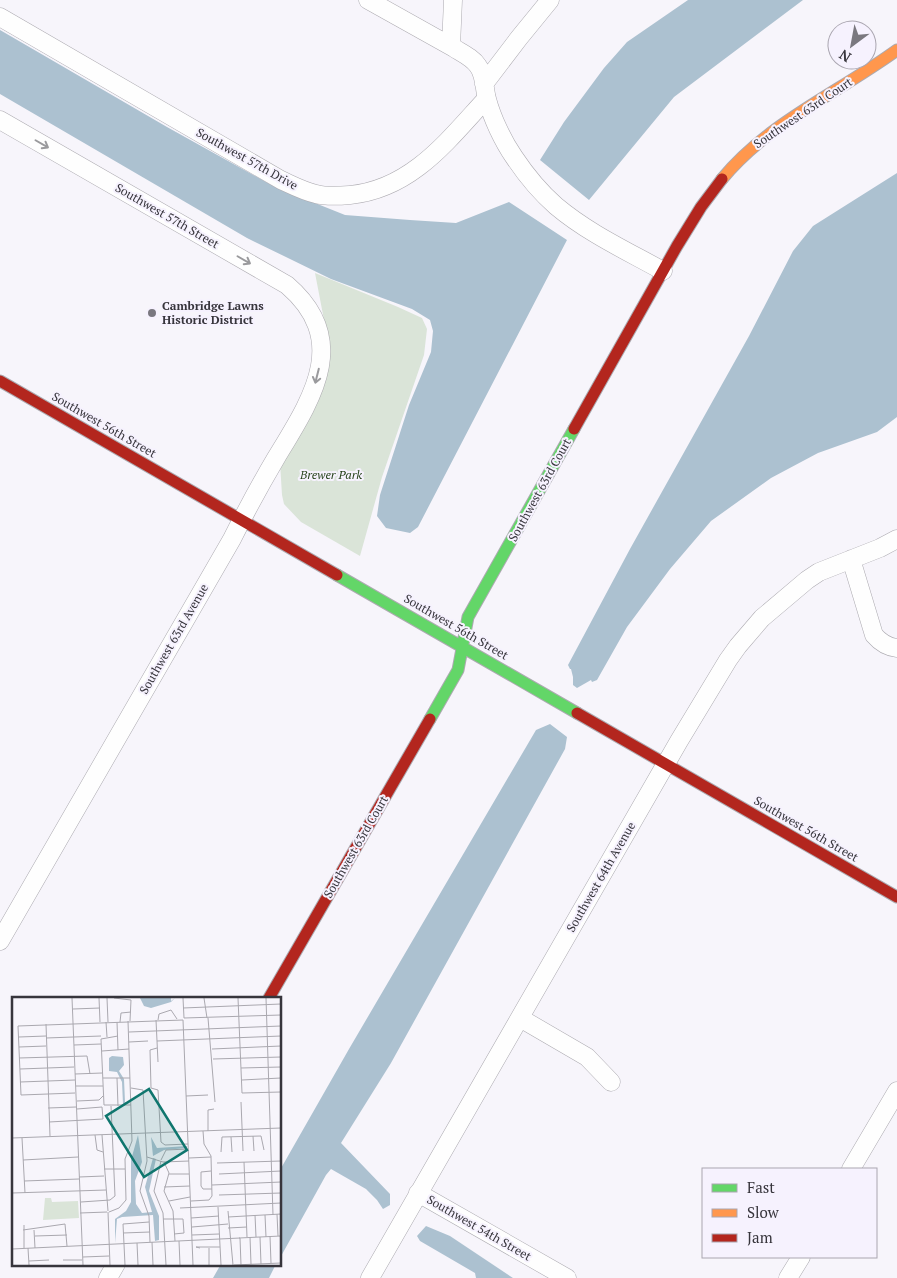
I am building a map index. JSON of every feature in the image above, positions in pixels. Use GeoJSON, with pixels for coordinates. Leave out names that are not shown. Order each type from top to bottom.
{"type":"FeatureCollection","features":[{"type":"Feature","properties":{"kind":"street"},"geometry":{"type":"LineString","coordinates":[[368,0],[451,46],[478,65],[491,112],[512,155],[527,176],[546,197],[565,213],[663,271]]}},
{"type":"Feature","properties":{"kind":"street"},"geometry":{"type":"LineString","coordinates":[[451,46],[453,0]]}},
{"type":"Feature","properties":{"kind":"street"},"geometry":{"type":"LineString","coordinates":[[486,91],[519,38],[550,0]]}},
{"type":"Feature","properties":{"kind":"street","name":"Southwest 57th Drive"},"geometry":{"type":"LineString","coordinates":[[0,17],[280,180],[317,194],[341,196],[357,194],[385,186],[412,172],[443,146],[486,91]]}},
{"type":"Feature","properties":{"kind":"street","name":"Southwest 63rd Court"},"geometry":{"type":"LineString","coordinates":[[270,997],[458,670],[468,617],[663,271],[714,188],[749,149],[782,124],[897,50]]}},
{"type":"Feature","properties":{"kind":"street","name":"Southwest 57th Street"},"geometry":{"type":"LineString","coordinates":[[0,120],[287,285],[307,305],[318,328]]}},
{"type":"Feature","properties":{"kind":"street","name":"Southwest 63rd Avenue"},"geometry":{"type":"LineString","coordinates":[[0,940],[232,539],[254,494],[303,413],[317,379],[321,358],[322,346],[318,328]]}},
{"type":"Feature","properties":{"kind":"street","name":"Southwest 56th Street"},"geometry":{"type":"LineString","coordinates":[[0,381],[897,897]]}},
{"type":"Feature","properties":{"kind":"street","name":"Southwest 64th Avenue"},"geometry":{"type":"LineString","coordinates":[[370,1278],[666,764],[728,660],[762,618],[807,580],[827,568],[880,548],[897,539]]}},
{"type":"Feature","properties":{"kind":"street"},"geometry":{"type":"LineString","coordinates":[[851,559],[874,635],[888,647],[897,648]]}},
{"type":"Feature","properties":{"kind":"street"},"geometry":{"type":"LineString","coordinates":[[520,1018],[588,1057],[611,1082]]}},
{"type":"Feature","properties":{"kind":"street"},"geometry":{"type":"LineString","coordinates":[[853,1168],[897,1091]]}},
{"type":"Feature","properties":{"kind":"street","name":"Southwest 54th Street"},"geometry":{"type":"LineString","coordinates":[[418,1193],[567,1278]]}},
{"type":"Feature","properties":{"kind":"street"},"geometry":{"type":"LineString","coordinates":[[788,1278],[800,1258]]}},
{"type":"Feature","properties":{"kind":"street"},"geometry":{"type":"LineString","coordinates":[[108,1278],[115,1266]]}},
{"type":"Feature","properties":{"kind":"green space","name":"Brewer Park"},"geometry":{"type":"Polygon","coordinates":[[[315,273],[422,318],[427,329],[424,355],[382,477],[360,556],[301,522],[284,504],[282,495],[280,463],[325,325],[315,273]]]}},
{"type":"Feature","properties":{"kind":"water"},"geometry":{"type":"Polygon","coordinates":[[[688,0],[803,0],[674,97],[589,200],[540,160],[564,122],[604,68],[627,42],[688,0]]]}},
{"type":"Feature","properties":{"kind":"water"},"geometry":{"type":"Polygon","coordinates":[[[0,30],[275,187],[345,215],[456,223],[509,202],[567,240],[418,527],[410,533],[386,528],[377,516],[380,495],[409,405],[431,352],[433,331],[430,320],[412,309],[331,279],[247,238],[0,94],[0,30]]]}},
{"type":"Feature","properties":{"kind":"water"},"geometry":{"type":"Polygon","coordinates":[[[897,173],[897,417],[877,432],[818,453],[771,478],[711,521],[670,569],[627,627],[597,680],[592,682],[591,680],[577,688],[573,685],[571,669],[568,665],[630,549],[749,336],[793,251],[813,226],[897,173]]]}},
{"type":"Feature","properties":{"kind":"water"},"geometry":{"type":"Polygon","coordinates":[[[550,724],[567,737],[565,749],[391,1063],[341,1143],[390,1194],[390,1205],[383,1209],[366,1189],[331,1169],[281,1256],[281,1168],[536,730],[550,724]]]}},
{"type":"Feature","properties":{"kind":"water"},"geometry":{"type":"Polygon","coordinates":[[[426,1226],[450,1236],[513,1278],[476,1278],[475,1273],[420,1241],[417,1236],[426,1226]]]}},
{"type":"Feature","properties":{"kind":"water"},"geometry":{"type":"Polygon","coordinates":[[[220,1266],[275,1266],[269,1278],[213,1278],[220,1266]]]}},
{"type":"Feature","properties":{"kind":"traffic: fast"},"geometry":{"type":"LineString","coordinates":[[430,719],[458,670],[468,617],[574,429]]}},
{"type":"Feature","properties":{"kind":"traffic: fast"},"geometry":{"type":"LineString","coordinates":[[337,575],[577,713]]}},
{"type":"Feature","properties":{"kind":"traffic: slow"},"geometry":{"type":"LineString","coordinates":[[722,179],[741,159],[782,124],[897,50]]}},
{"type":"Feature","properties":{"kind":"traffic: jam"},"geometry":{"type":"LineString","coordinates":[[574,429],[677,246],[701,207],[722,179]]}},
{"type":"Feature","properties":{"kind":"traffic: jam"},"geometry":{"type":"LineString","coordinates":[[0,381],[337,575]]}},
{"type":"Feature","properties":{"kind":"traffic: jam"},"geometry":{"type":"LineString","coordinates":[[577,713],[897,897]]}},
{"type":"Feature","properties":{"kind":"traffic: jam"},"geometry":{"type":"LineString","coordinates":[[270,997],[430,719]]}},
{"type":"Feature","properties":{"kind":"place","name":"Cambridge Lawns Historic District"},"geometry":{"type":"Point","coordinates":[152,313]}}]}
